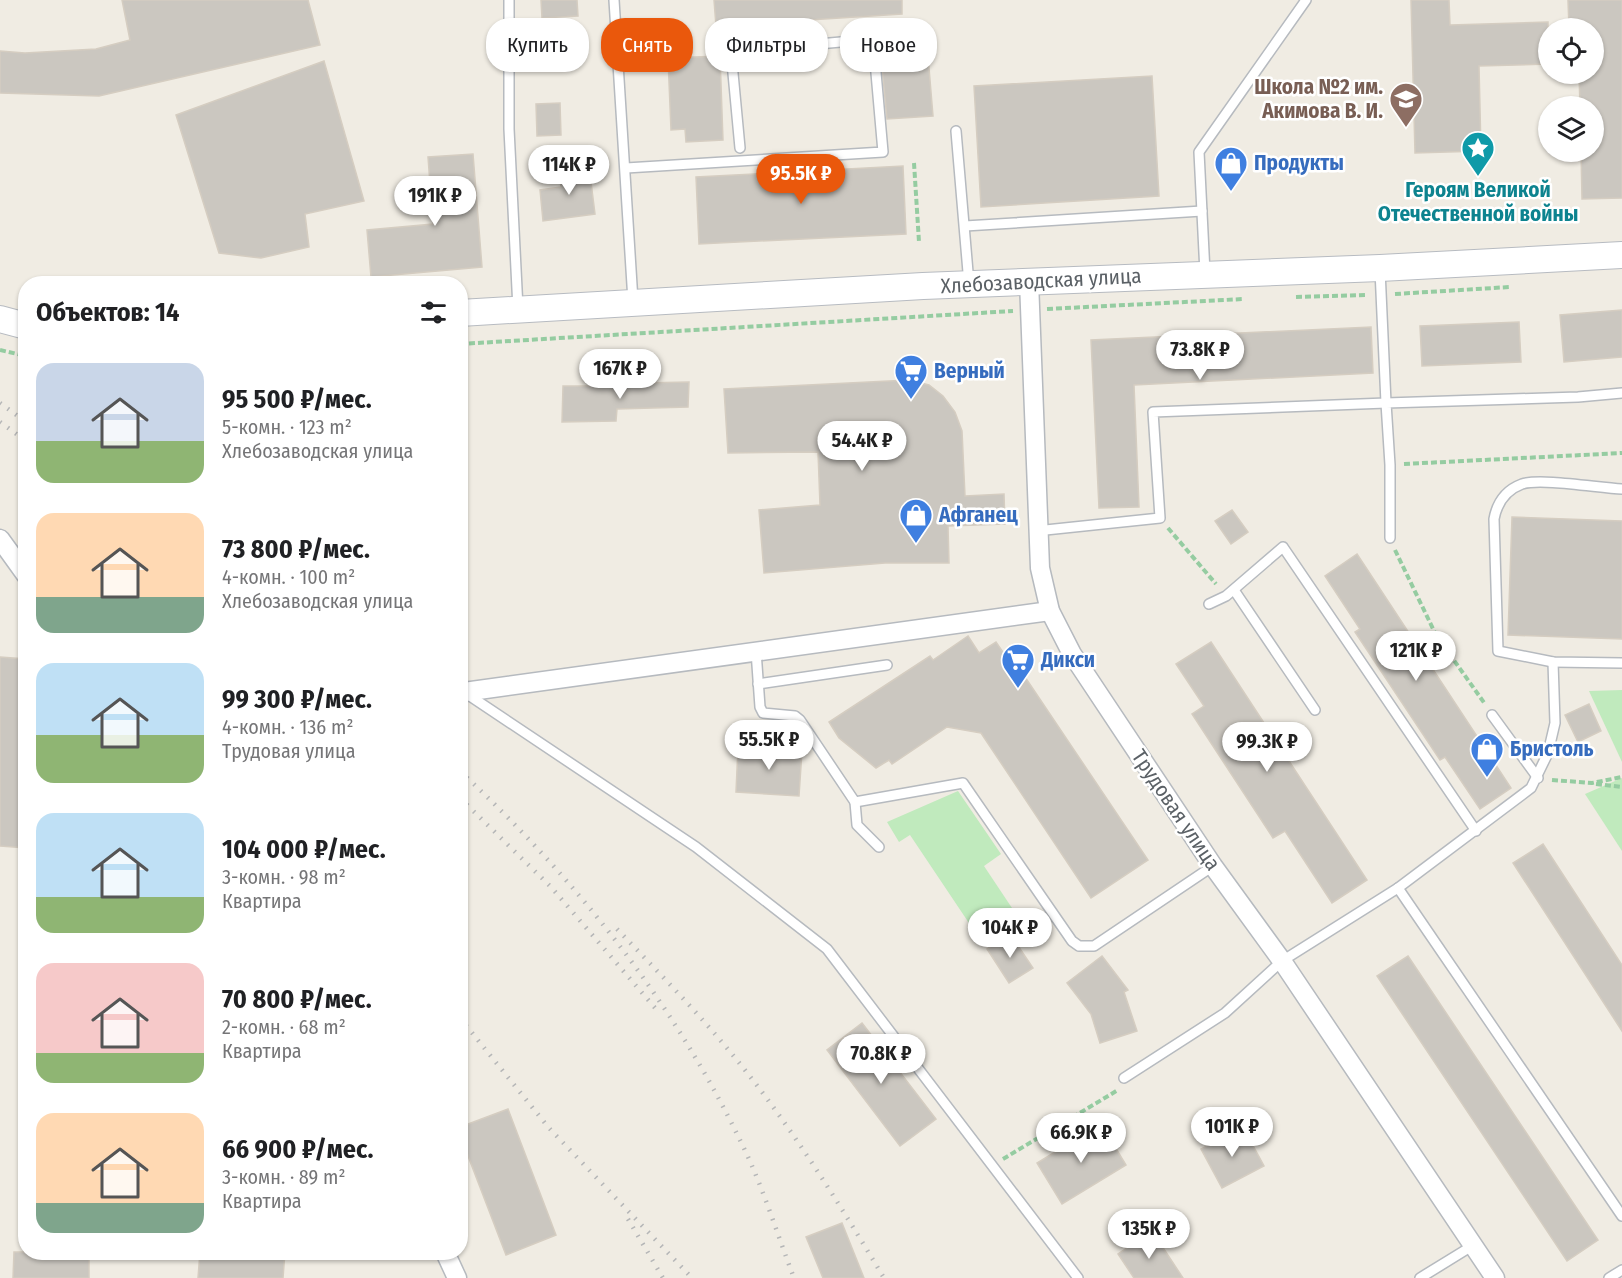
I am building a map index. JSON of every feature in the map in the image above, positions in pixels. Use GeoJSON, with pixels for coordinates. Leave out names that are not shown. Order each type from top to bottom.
{"type":"FeatureCollection","features":[{"type":"Feature","properties":{"kind":"main road","name":"Хлебозаводская улица"},"geometry":{"type":"LineString","coordinates":[[468,312],[1029,281],[1380,268],[1622,255]]}},
{"type":"Feature","properties":{"kind":"main road"},"geometry":{"type":"LineString","coordinates":[[0,319],[18,324]]}},
{"type":"Feature","properties":{"kind":"street","name":"Трудовая улица"},"geometry":{"type":"LineString","coordinates":[[1029,281],[1036,531],[1042,587],[1050,611],[1072,654],[1213,866],[1282,961],[1494,1278]]}},
{"type":"Feature","properties":{"kind":"street"},"geometry":{"type":"LineString","coordinates":[[0,539],[18,564]]}},
{"type":"Feature","properties":{"kind":"street"},"geometry":{"type":"LineString","coordinates":[[468,689],[1050,611]]}},
{"type":"Feature","properties":{"kind":"street"},"geometry":{"type":"LineString","coordinates":[[449,1260],[458,1278]]}},
{"type":"Feature","properties":{"kind":"lane"},"geometry":{"type":"LineString","coordinates":[[509,0],[509,129],[518,309]]}},
{"type":"Feature","properties":{"kind":"lane"},"geometry":{"type":"LineString","coordinates":[[614,0],[633,303]]}},
{"type":"Feature","properties":{"kind":"lane"},"geometry":{"type":"LineString","coordinates":[[1205,274],[1199,152],[1306,0]]}},
{"type":"Feature","properties":{"kind":"lane"},"geometry":{"type":"LineString","coordinates":[[626,168],[884,152],[873,39],[731,52],[740,148]]}},
{"type":"Feature","properties":{"kind":"lane"},"geometry":{"type":"LineString","coordinates":[[956,130],[969,284]]}},
{"type":"Feature","properties":{"kind":"lane"},"geometry":{"type":"LineString","coordinates":[[965,226],[1202,211]]}},
{"type":"Feature","properties":{"kind":"lane"},"geometry":{"type":"LineString","coordinates":[[1380,268],[1390,465],[1390,538]]}},
{"type":"Feature","properties":{"kind":"lane"},"geometry":{"type":"LineString","coordinates":[[1036,531],[1160,518],[1153,412],[1578,397],[1622,393]]}},
{"type":"Feature","properties":{"kind":"lane"},"geometry":{"type":"LineString","coordinates":[[1622,489],[1529,483],[1505,495],[1496,510],[1494,519],[1498,651],[1553,662],[1622,663]]}},
{"type":"Feature","properties":{"kind":"lane"},"geometry":{"type":"LineString","coordinates":[[1209,604],[1230,593],[1283,547],[1476,831]]}},
{"type":"Feature","properties":{"kind":"lane"},"geometry":{"type":"LineString","coordinates":[[1230,593],[1315,710]]}},
{"type":"Feature","properties":{"kind":"lane"},"geometry":{"type":"LineString","coordinates":[[756,651],[760,708],[763,713],[771,716],[788,715],[800,720],[855,802],[857,825],[879,847]]}},
{"type":"Feature","properties":{"kind":"lane"},"geometry":{"type":"LineString","coordinates":[[1124,1078],[1226,1013],[1282,961],[1398,888],[1531,788],[1538,778],[1548,753],[1555,723],[1553,662]]}},
{"type":"Feature","properties":{"kind":"lane"},"geometry":{"type":"LineString","coordinates":[[758,684],[887,665]]}},
{"type":"Feature","properties":{"kind":"lane"},"geometry":{"type":"LineString","coordinates":[[468,694],[696,847],[827,949],[1078,1278]]}},
{"type":"Feature","properties":{"kind":"lane"},"geometry":{"type":"LineString","coordinates":[[1492,715],[1538,778]]}},
{"type":"Feature","properties":{"kind":"lane"},"geometry":{"type":"LineString","coordinates":[[855,802],[963,783],[1072,941],[1079,946],[1095,946],[1213,866]]}},
{"type":"Feature","properties":{"kind":"lane"},"geometry":{"type":"LineString","coordinates":[[1398,888],[1622,1216]]}},
{"type":"Feature","properties":{"kind":"lane"},"geometry":{"type":"LineString","coordinates":[[1420,1278],[1472,1246]]}},
{"type":"Feature","properties":{"kind":"lane"},"geometry":{"type":"LineString","coordinates":[[1609,1278],[1622,1270]]}},
{"type":"Feature","properties":{"kind":"path"},"geometry":{"type":"LineString","coordinates":[[914,163],[919,242]]}},
{"type":"Feature","properties":{"kind":"path"},"geometry":{"type":"LineString","coordinates":[[0,350],[18,354]]}},
{"type":"Feature","properties":{"kind":"path"},"geometry":{"type":"LineString","coordinates":[[1390,465],[1622,453]]}},
{"type":"Feature","properties":{"kind":"path"},"geometry":{"type":"LineString","coordinates":[[1160,518],[1230,593]]}},
{"type":"Feature","properties":{"kind":"path"},"geometry":{"type":"LineString","coordinates":[[1390,538],[1436,635],[1492,715]]}},
{"type":"Feature","properties":{"kind":"path"},"geometry":{"type":"LineString","coordinates":[[1593,783],[1622,777]]}},
{"type":"Feature","properties":{"kind":"path"},"geometry":{"type":"LineString","coordinates":[[1538,778],[1622,787]]}},
{"type":"Feature","properties":{"kind":"green space"},"geometry":{"type":"Polygon","coordinates":[[[1622,690],[1622,762],[1589,691],[1622,690]]]}},
{"type":"Feature","properties":{"kind":"green space"},"geometry":{"type":"Polygon","coordinates":[[[1622,778],[1622,851],[1585,794],[1622,778]]]}},
{"type":"Feature","properties":{"kind":"green space"},"geometry":{"type":"Polygon","coordinates":[[[958,791],[1001,854],[984,866],[1016,914],[979,938],[910,835],[899,842],[887,822],[958,791]]]}},
{"type":"Feature","properties":{"kind":"building"},"geometry":{"type":"Polygon","coordinates":[[[122,0],[308,0],[320,45],[99,96],[0,93],[0,51],[25,53],[96,49],[130,40],[122,0]]]}},
{"type":"Feature","properties":{"kind":"building"},"geometry":{"type":"Polygon","coordinates":[[[541,0],[577,0],[578,16],[542,18],[541,0]]]}},
{"type":"Feature","properties":{"kind":"building"},"geometry":{"type":"Polygon","coordinates":[[[714,0],[902,0],[902,14],[828,19],[715,18],[714,0]]]}},
{"type":"Feature","properties":{"kind":"building"},"geometry":{"type":"Polygon","coordinates":[[[1411,0],[1449,0],[1450,25],[1538,22],[1538,64],[1479,66],[1481,151],[1415,153],[1411,0]]]}},
{"type":"Feature","properties":{"kind":"building"},"geometry":{"type":"Polygon","coordinates":[[[1568,0],[1622,0],[1622,198],[1582,199],[1581,162],[1604,162],[1604,96],[1580,96],[1579,84],[1604,84],[1604,18],[1569,18],[1568,0]]]}},
{"type":"Feature","properties":{"kind":"building"},"geometry":{"type":"Polygon","coordinates":[[[693,57],[705,57],[705,72],[721,72],[723,140],[686,142],[685,129],[671,130],[669,72],[693,72],[693,57]]]}},
{"type":"Feature","properties":{"kind":"building"},"geometry":{"type":"Polygon","coordinates":[[[324,61],[364,201],[305,214],[309,247],[261,258],[219,253],[176,115],[324,61]]]}},
{"type":"Feature","properties":{"kind":"building"},"geometry":{"type":"Polygon","coordinates":[[[882,72],[929,72],[933,116],[887,119],[882,72]]]}},
{"type":"Feature","properties":{"kind":"building"},"geometry":{"type":"Polygon","coordinates":[[[1152,76],[1159,196],[981,207],[974,86],[1152,76]]]}},
{"type":"Feature","properties":{"kind":"building"},"geometry":{"type":"Polygon","coordinates":[[[560,103],[561,135],[537,136],[536,104],[560,103]]]}},
{"type":"Feature","properties":{"kind":"building"},"geometry":{"type":"Polygon","coordinates":[[[473,154],[482,267],[371,276],[367,230],[433,224],[428,157],[473,154]]]}},
{"type":"Feature","properties":{"kind":"building"},"geometry":{"type":"Polygon","coordinates":[[[589,166],[595,214],[543,221],[540,190],[561,187],[558,169],[589,166]]]}},
{"type":"Feature","properties":{"kind":"building"},"geometry":{"type":"Polygon","coordinates":[[[903,166],[906,234],[699,244],[696,177],[903,166]]]}},
{"type":"Feature","properties":{"kind":"building"},"geometry":{"type":"Polygon","coordinates":[[[1622,310],[1622,357],[1564,362],[1560,315],[1622,310]]]}},
{"type":"Feature","properties":{"kind":"building"},"geometry":{"type":"Polygon","coordinates":[[[1519,322],[1521,362],[1422,366],[1420,326],[1519,322]]]}},
{"type":"Feature","properties":{"kind":"building"},"geometry":{"type":"Polygon","coordinates":[[[1371,327],[1373,373],[1134,385],[1139,507],[1099,508],[1091,340],[1371,327]]]}},
{"type":"Feature","properties":{"kind":"building"},"geometry":{"type":"Polygon","coordinates":[[[909,380],[929,385],[943,396],[955,412],[962,431],[965,496],[1004,494],[1005,524],[948,526],[949,563],[885,563],[764,573],[759,510],[820,505],[818,452],[728,453],[724,389],[909,380]]]}},
{"type":"Feature","properties":{"kind":"building"},"geometry":{"type":"Polygon","coordinates":[[[689,382],[688,407],[617,409],[616,421],[562,422],[563,386],[641,386],[641,383],[689,382]]]}},
{"type":"Feature","properties":{"kind":"building"},"geometry":{"type":"Polygon","coordinates":[[[1232,510],[1248,532],[1231,544],[1215,521],[1232,510]]]}},
{"type":"Feature","properties":{"kind":"building"},"geometry":{"type":"Polygon","coordinates":[[[1512,517],[1622,521],[1622,639],[1508,635],[1512,517]]]}},
{"type":"Feature","properties":{"kind":"building"},"geometry":{"type":"Polygon","coordinates":[[[1357,554],[1511,788],[1480,809],[1445,757],[1440,760],[1355,632],[1360,629],[1325,576],[1357,554]]]}},
{"type":"Feature","properties":{"kind":"building"},"geometry":{"type":"Polygon","coordinates":[[[968,636],[979,653],[996,642],[1020,677],[1023,674],[1148,860],[1091,898],[981,733],[947,727],[892,764],[889,760],[876,768],[839,738],[829,722],[930,656],[933,660],[968,636]]]}},
{"type":"Feature","properties":{"kind":"building"},"geometry":{"type":"Polygon","coordinates":[[[1211,642],[1367,880],[1332,903],[1285,831],[1273,838],[1192,714],[1204,706],[1176,664],[1211,642]]]}},
{"type":"Feature","properties":{"kind":"building"},"geometry":{"type":"Polygon","coordinates":[[[0,657],[18,658],[18,847],[0,846],[0,657]]]}},
{"type":"Feature","properties":{"kind":"building"},"geometry":{"type":"Polygon","coordinates":[[[1589,704],[1601,731],[1578,742],[1565,715],[1589,704]]]}},
{"type":"Feature","properties":{"kind":"building"},"geometry":{"type":"Polygon","coordinates":[[[738,747],[802,751],[799,796],[736,792],[738,747]]]}},
{"type":"Feature","properties":{"kind":"building"},"geometry":{"type":"Polygon","coordinates":[[[1543,844],[1622,965],[1622,1031],[1513,863],[1543,844]]]}},
{"type":"Feature","properties":{"kind":"building"},"geometry":{"type":"Polygon","coordinates":[[[1010,934],[1033,968],[1009,983],[987,949],[1010,934]]]}},
{"type":"Feature","properties":{"kind":"building"},"geometry":{"type":"Polygon","coordinates":[[[1102,956],[1128,990],[1124,992],[1137,1031],[1100,1043],[1091,1014],[1067,983],[1102,956]]]}},
{"type":"Feature","properties":{"kind":"building"},"geometry":{"type":"Polygon","coordinates":[[[1408,956],[1598,1240],[1567,1261],[1377,976],[1408,956]]]}},
{"type":"Feature","properties":{"kind":"building"},"geometry":{"type":"Polygon","coordinates":[[[862,1023],[936,1119],[900,1146],[827,1050],[862,1023]]]}},
{"type":"Feature","properties":{"kind":"building"},"geometry":{"type":"Polygon","coordinates":[[[508,1109],[556,1235],[506,1255],[468,1156],[468,1124],[508,1109]]]}},
{"type":"Feature","properties":{"kind":"building"},"geometry":{"type":"Polygon","coordinates":[[[1101,1124],[1126,1165],[1062,1204],[1037,1163],[1101,1124]]]}},
{"type":"Feature","properties":{"kind":"building"},"geometry":{"type":"Polygon","coordinates":[[[1243,1127],[1264,1166],[1222,1188],[1201,1149],[1243,1127]]]}},
{"type":"Feature","properties":{"kind":"building"},"geometry":{"type":"Polygon","coordinates":[[[842,1223],[864,1278],[823,1278],[806,1237],[842,1223]]]}},
{"type":"Feature","properties":{"kind":"building"},"geometry":{"type":"Polygon","coordinates":[[[1152,1231],[1183,1278],[1134,1278],[1118,1254],[1152,1231]]]}},
{"type":"Feature","properties":{"kind":"building"},"geometry":{"type":"Polygon","coordinates":[[[14,1252],[18,1252],[18,1260],[89,1260],[89,1278],[13,1278],[14,1252]]]}},
{"type":"Feature","properties":{"kind":"building"},"geometry":{"type":"Polygon","coordinates":[[[199,1260],[284,1260],[283,1278],[198,1278],[199,1260]]]}},
{"type":"Feature","properties":{"kind":"railway"},"geometry":{"type":"LineString","coordinates":[[0,403],[18,416]]}},
{"type":"Feature","properties":{"kind":"railway"},"geometry":{"type":"LineString","coordinates":[[0,422],[18,435]]}},
{"type":"Feature","properties":{"kind":"railway"},"geometry":{"type":"LineString","coordinates":[[468,779],[546,858],[586,904],[659,1000],[692,1051],[749,1159],[794,1278]]}},
{"type":"Feature","properties":{"kind":"railway"},"geometry":{"type":"LineString","coordinates":[[468,806],[551,887],[656,1009]]}},
{"type":"Feature","properties":{"kind":"railway"},"geometry":{"type":"LineString","coordinates":[[617,929],[704,1021],[752,1079],[804,1152],[884,1278]]}},
{"type":"Feature","properties":{"kind":"railway"},"geometry":{"type":"LineString","coordinates":[[468,1028],[549,1128],[692,1278]]}},
{"type":"Feature","properties":{"kind":"railway"},"geometry":{"type":"LineString","coordinates":[[628,1219],[663,1278]]}},
{"type":"Feature","properties":{"kind":"place","name":"Школа №2 им. Акимова В. И."},"geometry":{"type":"Point","coordinates":[1406,128]}},
{"type":"Feature","properties":{"kind":"place","name":"Героям Великой Отечественной войны"},"geometry":{"type":"Point","coordinates":[1478,177]}},
{"type":"Feature","properties":{"kind":"place","name":"Продукты"},"geometry":{"type":"Point","coordinates":[1231,192]}},
{"type":"Feature","properties":{"kind":"place","name":"Верный"},"geometry":{"type":"Point","coordinates":[911,400]}},
{"type":"Feature","properties":{"kind":"place","name":"Афганец"},"geometry":{"type":"Point","coordinates":[916,544]}},
{"type":"Feature","properties":{"kind":"place","name":"Дикси"},"geometry":{"type":"Point","coordinates":[1018,689]}},
{"type":"Feature","properties":{"kind":"place","name":"Бристоль"},"geometry":{"type":"Point","coordinates":[1487,778]}}]}
